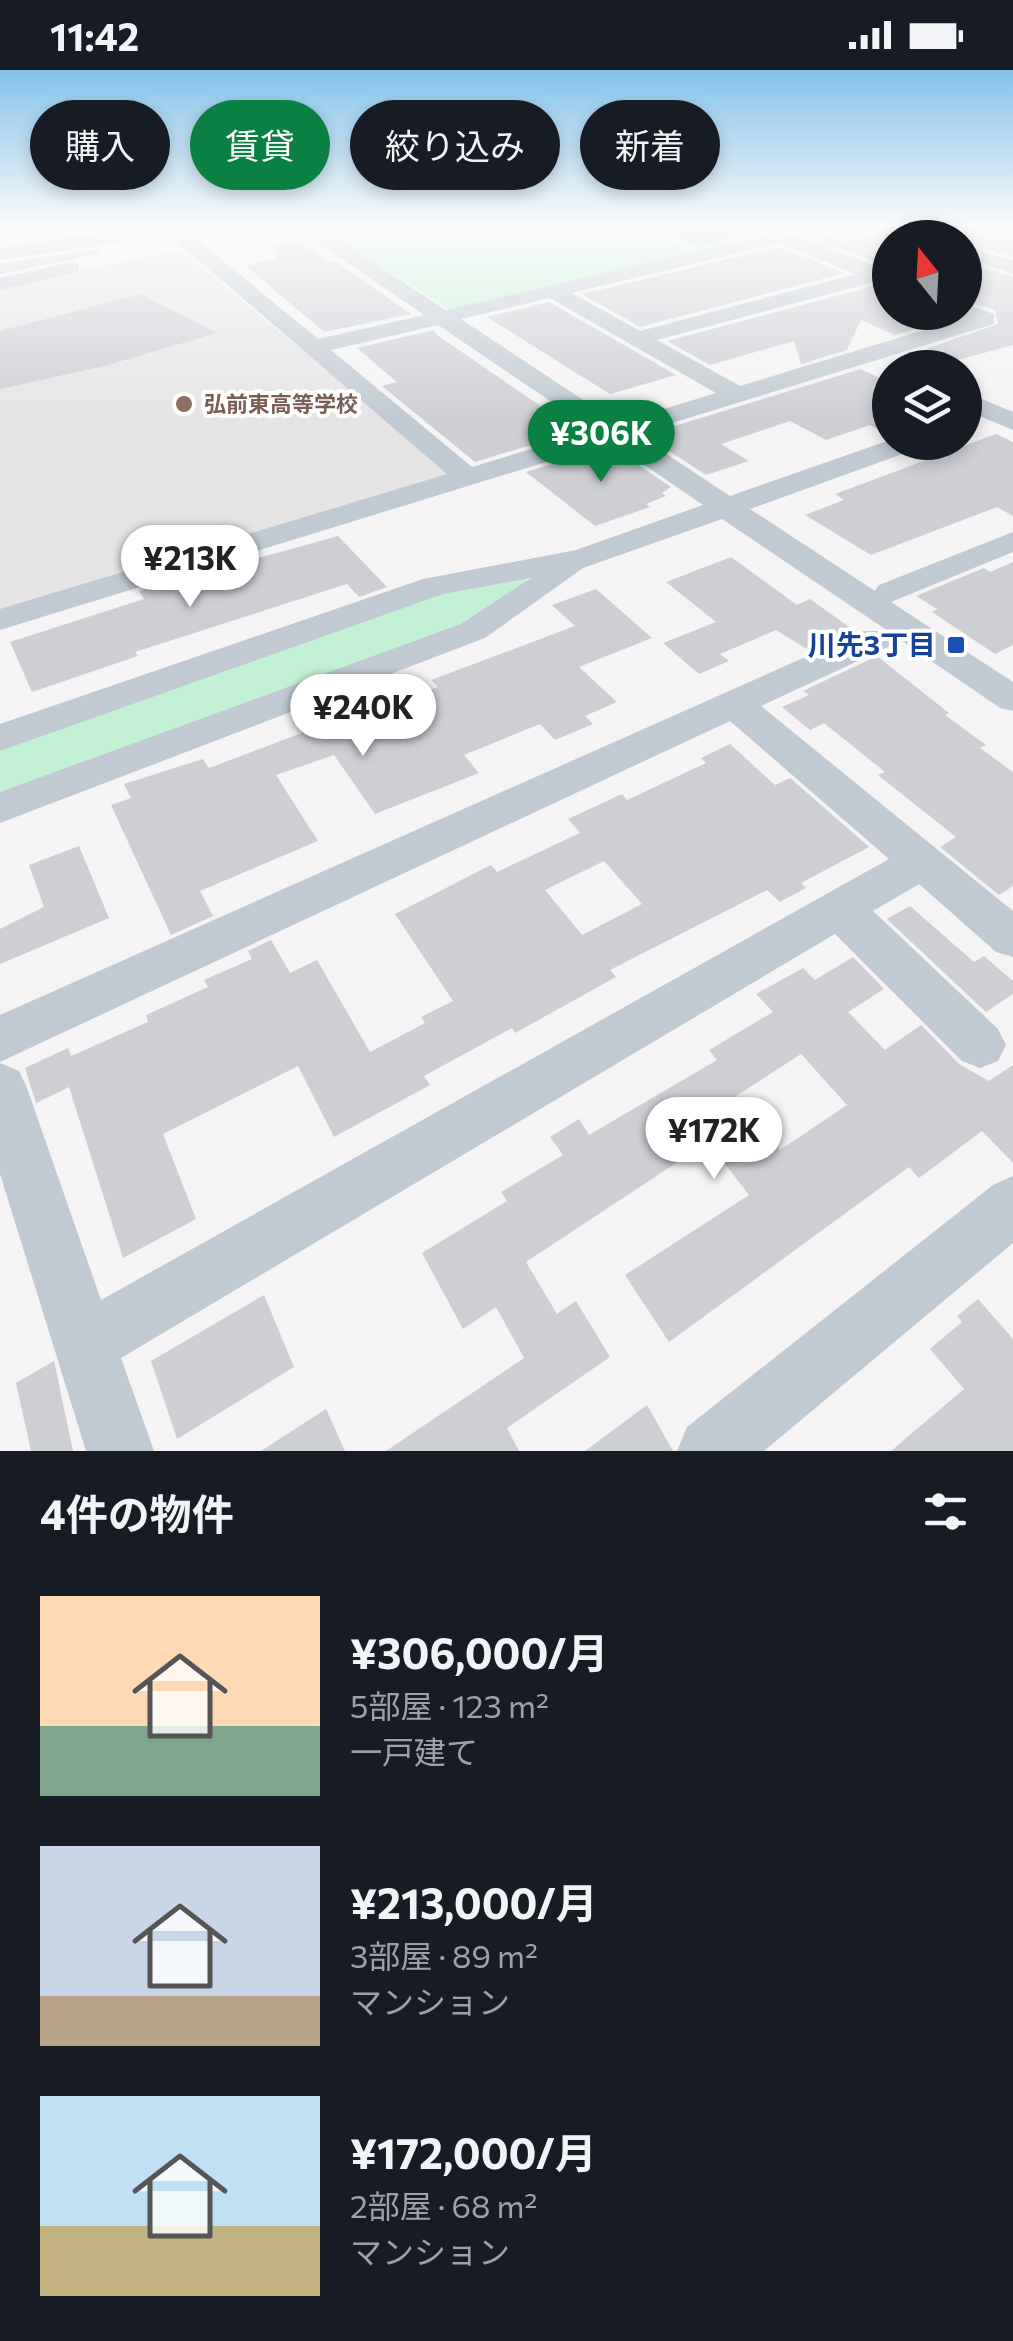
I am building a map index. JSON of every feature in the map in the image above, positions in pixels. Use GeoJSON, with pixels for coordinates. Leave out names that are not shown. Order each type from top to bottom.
{"type":"FeatureCollection","features":[{"type":"Feature","properties":{"kind":"street"},"geometry":{"type":"LineString","coordinates":[[244,290],[467,477]]}},
{"type":"Feature","properties":{"kind":"street"},"geometry":{"type":"LineString","coordinates":[[402,290],[1013,699]]}},
{"type":"Feature","properties":{"kind":"street"},"geometry":{"type":"LineString","coordinates":[[635,340],[829,290]]}},
{"type":"Feature","properties":{"kind":"street"},"geometry":{"type":"LineString","coordinates":[[311,348],[553,291],[737,395]]}},
{"type":"Feature","properties":{"kind":"street"},"geometry":{"type":"LineString","coordinates":[[0,620],[950,330]]}},
{"type":"Feature","properties":{"kind":"street"},"geometry":{"type":"LineString","coordinates":[[982,405],[1006,413]]}},
{"type":"Feature","properties":{"kind":"street"},"geometry":{"type":"LineString","coordinates":[[0,738],[435,586],[582,558],[872,456]]}},
{"type":"Feature","properties":{"kind":"street"},"geometry":{"type":"LineString","coordinates":[[891,592],[1013,541]]}},
{"type":"Feature","properties":{"kind":"street"},"geometry":{"type":"LineString","coordinates":[[0,808],[473,630],[582,558]]}},
{"type":"Feature","properties":{"kind":"street"},"geometry":{"type":"LineString","coordinates":[[0,1039],[737,706],[876,639]]}},
{"type":"Feature","properties":{"kind":"street"},"geometry":{"type":"LineString","coordinates":[[737,706],[1013,938]]}},
{"type":"Feature","properties":{"kind":"street"},"geometry":{"type":"LineString","coordinates":[[84,1344],[922,861]]}},
{"type":"Feature","properties":{"kind":"street"},"geometry":{"type":"LineString","coordinates":[[840,908],[980,1045]]}},
{"type":"Feature","properties":{"kind":"street"},"geometry":{"type":"LineString","coordinates":[[0,1088],[120,1451]]}},
{"type":"Feature","properties":{"kind":"street"},"geometry":{"type":"LineString","coordinates":[[711,1451],[1013,1205]]}},
{"type":"Feature","properties":{"kind":"shaded area","name":"弘前東高等学校"},"geometry":{"type":"Polygon","coordinates":[[[0,290],[230,290],[450,473],[0,610],[0,290]]]}},
{"type":"Feature","properties":{"kind":"green space"},"geometry":{"type":"Polygon","coordinates":[[[420,290],[532,290],[450,310],[420,290]]]}},
{"type":"Feature","properties":{"kind":"green space"},"geometry":{"type":"Polygon","coordinates":[[[525,579],[532,583],[473,624],[0,797],[0,748],[442,593],[525,579]]]}},
{"type":"Feature","properties":{"kind":"building"},"geometry":{"type":"Polygon","coordinates":[[[275,290],[377,290],[411,314],[324,332],[275,290]]]}},
{"type":"Feature","properties":{"kind":"building"},"geometry":{"type":"Polygon","coordinates":[[[597,290],[778,290],[640,327],[582,294],[597,290]]]}},
{"type":"Feature","properties":{"kind":"building"},"geometry":{"type":"Polygon","coordinates":[[[857,290],[872,290],[872,325],[861,320],[847,350],[801,364],[794,341],[710,365],[667,341],[857,290]]]}},
{"type":"Feature","properties":{"kind":"building"},"geometry":{"type":"Polygon","coordinates":[[[982,290],[1013,290],[1013,345],[982,353],[982,350],[926,349],[998,324],[995,310],[982,306],[982,290]]]}},
{"type":"Feature","properties":{"kind":"building"},"geometry":{"type":"Polygon","coordinates":[[[140,294],[217,333],[104,366],[0,389],[0,331],[140,294]]]}},
{"type":"Feature","properties":{"kind":"building"},"geometry":{"type":"Polygon","coordinates":[[[549,302],[676,375],[610,394],[487,317],[549,302]]]}},
{"type":"Feature","properties":{"kind":"building"},"geometry":{"type":"Polygon","coordinates":[[[434,330],[577,431],[475,462],[382,386],[397,382],[357,348],[434,330]]]}},
{"type":"Feature","properties":{"kind":"building"},"geometry":{"type":"Polygon","coordinates":[[[884,330],[912,330],[895,335],[884,330]]]}},
{"type":"Feature","properties":{"kind":"building"},"geometry":{"type":"Polygon","coordinates":[[[861,369],[872,374],[872,426],[826,440],[790,421],[721,444],[749,461],[706,475],[645,435],[861,369]]]}},
{"type":"Feature","properties":{"kind":"building"},"geometry":{"type":"Polygon","coordinates":[[[996,434],[1013,442],[1013,516],[997,507],[871,555],[805,515],[844,500],[835,494],[926,460],[982,460],[982,439],[996,434]]]}},
{"type":"Feature","properties":{"kind":"building"},"geometry":{"type":"Polygon","coordinates":[[[610,446],[671,487],[662,493],[666,496],[646,504],[650,507],[595,526],[526,472],[610,446]]]}},
{"type":"Feature","properties":{"kind":"building"},"geometry":{"type":"Polygon","coordinates":[[[338,536],[387,587],[359,597],[347,584],[135,652],[138,656],[32,692],[10,642],[144,599],[139,591],[338,536]]]}},
{"type":"Feature","properties":{"kind":"building"},"geometry":{"type":"Polygon","coordinates":[[[731,557],[797,605],[810,599],[855,631],[810,651],[776,630],[720,654],[729,661],[699,674],[663,643],[716,622],[666,582],[731,557]]]}},
{"type":"Feature","properties":{"kind":"building"},"geometry":{"type":"Polygon","coordinates":[[[1013,562],[1013,645],[995,654],[932,612],[937,609],[916,596],[984,568],[990,572],[1013,562]]]}},
{"type":"Feature","properties":{"kind":"building"},"geometry":{"type":"Polygon","coordinates":[[[596,589],[652,638],[579,667],[617,702],[585,716],[593,724],[555,740],[540,724],[464,755],[479,773],[375,814],[334,755],[276,775],[318,841],[200,891],[213,916],[171,935],[111,805],[131,798],[124,784],[203,759],[209,768],[307,731],[301,723],[337,709],[347,722],[438,687],[431,680],[575,626],[552,605],[596,589]]]}},
{"type":"Feature","properties":{"kind":"building"},"geometry":{"type":"Polygon","coordinates":[[[877,656],[949,713],[945,715],[986,745],[980,748],[1013,772],[1013,886],[999,895],[940,847],[956,837],[878,775],[885,772],[824,723],[810,730],[782,707],[809,695],[803,691],[877,656]]]}},
{"type":"Feature","properties":{"kind":"building"},"geometry":{"type":"Polygon","coordinates":[[[730,744],[775,785],[790,778],[869,847],[801,883],[806,888],[780,902],[767,890],[610,970],[616,977],[515,1033],[512,1028],[424,1076],[430,1085],[334,1137],[298,1066],[163,1134],[196,1219],[123,1258],[69,1087],[36,1103],[25,1068],[68,1048],[71,1056],[148,1022],[146,1015],[208,987],[204,980],[252,959],[248,951],[271,940],[290,973],[317,960],[370,1052],[425,1023],[421,1017],[453,1001],[395,914],[491,865],[497,872],[580,833],[568,819],[622,794],[627,800],[706,763],[701,758],[730,744]],[[604,861],[545,890],[582,935],[642,904],[604,861]]]}},
{"type":"Feature","properties":{"kind":"building"},"geometry":{"type":"Polygon","coordinates":[[[79,846],[109,918],[0,964],[0,929],[44,907],[29,865],[79,846]]]}},
{"type":"Feature","properties":{"kind":"building"},"geometry":{"type":"Polygon","coordinates":[[[910,906],[974,962],[984,956],[1013,981],[1013,994],[986,1012],[887,919],[910,906]]]}},
{"type":"Feature","properties":{"kind":"building"},"geometry":{"type":"Polygon","coordinates":[[[853,957],[884,989],[848,1012],[885,1050],[921,1025],[959,1064],[989,1081],[1013,1065],[1013,1163],[982,1131],[919,1178],[909,1167],[669,1342],[625,1275],[749,1195],[708,1142],[526,1262],[557,1314],[576,1301],[610,1357],[507,1428],[519,1451],[386,1451],[524,1358],[496,1307],[463,1329],[422,1253],[507,1201],[501,1192],[563,1155],[550,1137],[579,1119],[589,1135],[717,1060],[709,1050],[773,1012],[756,994],[803,968],[815,980],[853,957]],[[801,1054],[736,1096],[780,1150],[847,1105],[801,1054]]]}},
{"type":"Feature","properties":{"kind":"building"},"geometry":{"type":"Polygon","coordinates":[[[264,1295],[294,1367],[177,1439],[151,1361],[264,1295]]]}},
{"type":"Feature","properties":{"kind":"building"},"geometry":{"type":"Polygon","coordinates":[[[978,1299],[1013,1339],[1013,1451],[891,1451],[964,1389],[930,1349],[962,1322],[957,1316],[978,1299]]]}},
{"type":"Feature","properties":{"kind":"building"},"geometry":{"type":"Polygon","coordinates":[[[54,1361],[73,1451],[31,1451],[16,1383],[54,1361]]]}},
{"type":"Feature","properties":{"kind":"building"},"geometry":{"type":"Polygon","coordinates":[[[647,1405],[673,1451],[585,1451],[647,1405]]]}},
{"type":"Feature","properties":{"kind":"building"},"geometry":{"type":"Polygon","coordinates":[[[326,1409],[345,1451],[261,1451],[326,1409]]]}},
{"type":"Feature","properties":{"kind":"place","name":"弘前東高等学校"},"geometry":{"type":"Point","coordinates":[184,404]}},
{"type":"Feature","properties":{"kind":"place","name":"川先3丁目"},"geometry":{"type":"Point","coordinates":[956,645]}}]}
